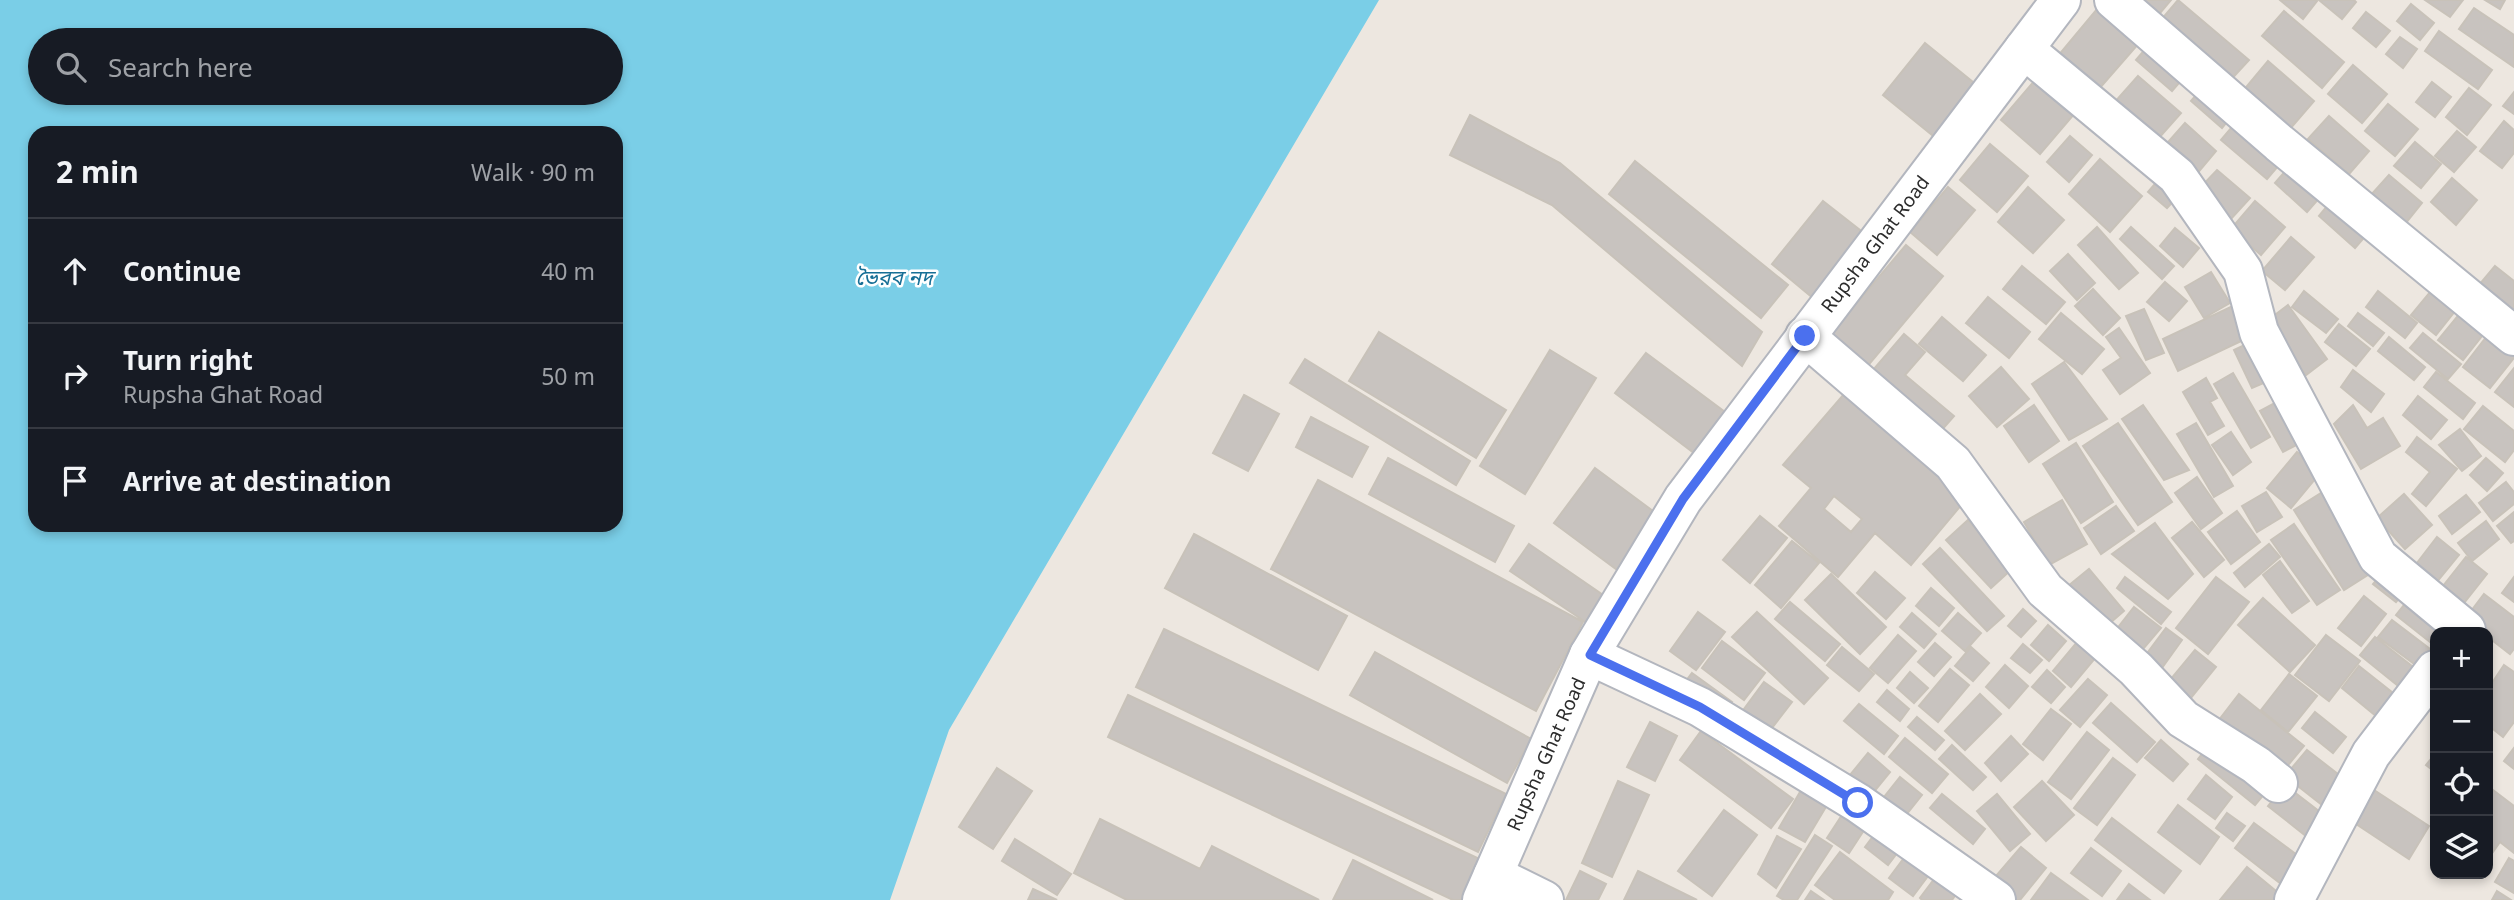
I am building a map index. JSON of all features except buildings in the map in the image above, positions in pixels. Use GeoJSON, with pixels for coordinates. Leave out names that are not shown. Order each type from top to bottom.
{"type":"FeatureCollection","features":[{"type":"Feature","properties":{"kind":"street","name":"Rupsha Ghat Road"},"geometry":{"type":"LineString","coordinates":[[1488,887],[1590,655],[1683,499],[2062,0]]}},
{"type":"Feature","properties":{"kind":"street"},"geometry":{"type":"LineString","coordinates":[[2115,0],[2279,143],[2514,336]]}},
{"type":"Feature","properties":{"kind":"street"},"geometry":{"type":"LineString","coordinates":[[2024,49],[2177,176],[2243,271],[2259,332],[2378,557],[2462,627]]}},
{"type":"Feature","properties":{"kind":"street"},"geometry":{"type":"LineString","coordinates":[[1805,336],[1953,463],[2045,590],[2136,669],[2183,719],[2256,765],[2278,783]]}},
{"type":"Feature","properties":{"kind":"street"},"geometry":{"type":"LineString","coordinates":[[1590,655],[1712,714],[1858,803],[1996,900]]}},
{"type":"Feature","properties":{"kind":"street"},"geometry":{"type":"LineString","coordinates":[[2294,900],[2371,754],[2430,677]]}},
{"type":"Feature","properties":{"kind":"street"},"geometry":{"type":"LineString","coordinates":[[1488,887],[1544,900]]}},
{"type":"Feature","properties":{"kind":"water","name":"ভৈরব নদ"},"geometry":{"type":"Polygon","coordinates":[[[0,0],[1379,0],[949,730],[890,900],[0,900],[0,0]]]}},
{"type":"Feature","properties":{"kind":"route"},"geometry":{"type":"LineString","coordinates":[[1805,336],[1683,499],[1590,655],[1700,707],[1858,803]]}}]}
